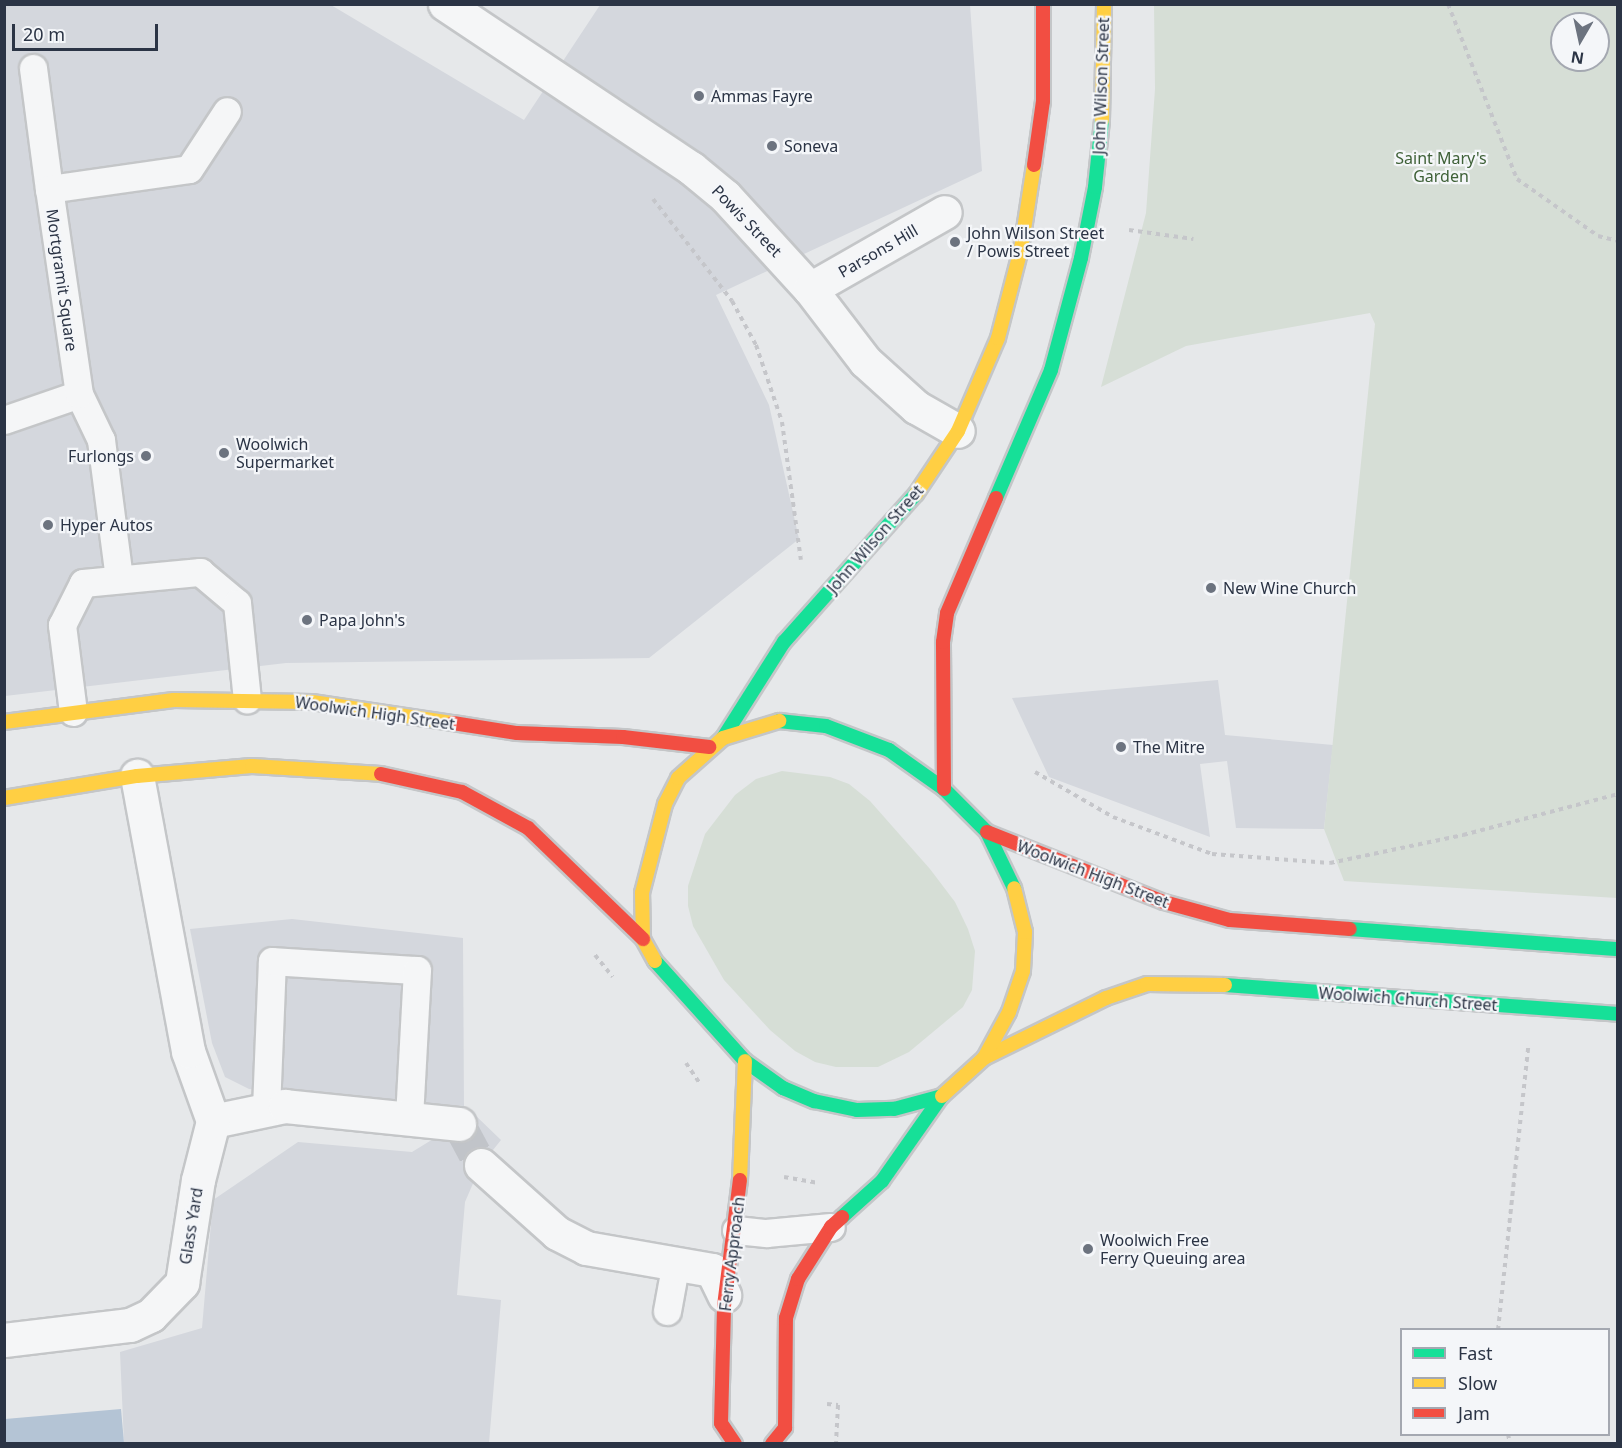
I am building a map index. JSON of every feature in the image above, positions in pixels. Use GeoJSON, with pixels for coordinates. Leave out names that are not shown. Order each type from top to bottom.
{"type":"FeatureCollection","features":[{"type":"Feature","properties":{"kind":"main road","name":"John Wilson Street"},"geometry":{"type":"LineString","coordinates":[[723,738],[784,642],[914,498],[958,430],[998,338],[1021,249],[1043,101],[1043,4]]}},
{"type":"Feature","properties":{"kind":"main road","name":"John Wilson Street"},"geometry":{"type":"LineString","coordinates":[[944,789],[943,642],[947,613],[1051,370],[1081,258],[1095,187],[1103,106],[1104,4]]}},
{"type":"Feature","properties":{"kind":"main road","name":"Woolwich High Street"},"geometry":{"type":"LineString","coordinates":[[4,722],[174,700],[247,699],[312,702],[517,733],[623,737],[709,747]]}},
{"type":"Feature","properties":{"kind":"main road"},"geometry":{"type":"LineString","coordinates":[[643,939],[642,893],[654,836],[678,778],[709,747],[723,738],[778,721],[826,726],[889,750],[944,789],[987,832],[1013,885],[1025,932],[1023,970],[1009,1012],[984,1059],[941,1097],[882,1181],[831,1227],[798,1279],[786,1318],[784,1428],[772,1443]]}},
{"type":"Feature","properties":{"kind":"main road"},"geometry":{"type":"LineString","coordinates":[[4,798],[137,776],[252,766],[307,766],[358,770],[462,792],[528,828],[643,939],[660,969],[745,1061],[783,1088],[814,1101],[857,1110],[894,1109],[941,1097]]}},
{"type":"Feature","properties":{"kind":"main road","name":"Woolwich High Street"},"geometry":{"type":"LineString","coordinates":[[987,832],[1200,914],[1319,928],[1617,949]]}},
{"type":"Feature","properties":{"kind":"main road","name":"Woolwich Church Street"},"geometry":{"type":"LineString","coordinates":[[984,1059],[1116,994],[1147,984],[1199,983],[1617,1014]]}},
{"type":"Feature","properties":{"kind":"main road","name":"Ferry Approach"},"geometry":{"type":"LineString","coordinates":[[735,1443],[722,1423],[724,1295],[736,1230],[742,1168],[745,1061]]}},
{"type":"Feature","properties":{"kind":"street","name":"Powis Street"},"geometry":{"type":"LineString","coordinates":[[457,8],[691,168],[725,196],[810,289],[865,361],[915,407],[958,430]]}},
{"type":"Feature","properties":{"kind":"street","name":"Parsons Hill"},"geometry":{"type":"LineString","coordinates":[[810,289],[945,212]]}},
{"type":"Feature","properties":{"kind":"street"},"geometry":{"type":"LineString","coordinates":[[137,776],[188,1051],[213,1121],[285,1106],[333,1108],[459,1124]]}},
{"type":"Feature","properties":{"kind":"street","name":"Glass Yard"},"geometry":{"type":"LineString","coordinates":[[4,1340],[130,1325],[151,1315],[182,1283],[198,1180],[213,1121]]}},
{"type":"Feature","properties":{"kind":"street"},"geometry":{"type":"LineString","coordinates":[[481,1165],[557,1233],[586,1248],[675,1267],[712,1270],[724,1295]]}},
{"type":"Feature","properties":{"kind":"lane"},"geometry":{"type":"LineString","coordinates":[[33,68],[49,189]]}},
{"type":"Feature","properties":{"kind":"lane","name":"Mortgramit Square"},"geometry":{"type":"LineString","coordinates":[[119,579],[101,440],[79,394],[49,189],[189,169],[227,111]]}},
{"type":"Feature","properties":{"kind":"lane"},"geometry":{"type":"LineString","coordinates":[[4,420],[79,394]]}},
{"type":"Feature","properties":{"kind":"lane"},"geometry":{"type":"LineString","coordinates":[[73,712],[62,625],[83,583],[200,572],[237,603],[247,699]]}},
{"type":"Feature","properties":{"kind":"lane"},"geometry":{"type":"LineString","coordinates":[[266,1109],[272,961],[417,969],[409,1118]]}},
{"type":"Feature","properties":{"kind":"lane"},"geometry":{"type":"LineString","coordinates":[[736,1230],[766,1233],[831,1227]]}},
{"type":"Feature","properties":{"kind":"lane"},"geometry":{"type":"LineString","coordinates":[[667,1311],[675,1267]]}},
{"type":"Feature","properties":{"kind":"path"},"geometry":{"type":"LineString","coordinates":[[1448,4],[1517,179],[1598,236],[1617,241]]}},
{"type":"Feature","properties":{"kind":"path"},"geometry":{"type":"LineString","coordinates":[[653,199],[732,301],[756,345],[782,422],[800,558]]}},
{"type":"Feature","properties":{"kind":"path"},"geometry":{"type":"LineString","coordinates":[[1128,230],[1193,238]]}},
{"type":"Feature","properties":{"kind":"path"},"geometry":{"type":"LineString","coordinates":[[1035,772],[1113,817],[1212,854],[1330,863],[1463,835],[1617,794]]}},
{"type":"Feature","properties":{"kind":"path"},"geometry":{"type":"LineString","coordinates":[[588,947],[618,983]]}},
{"type":"Feature","properties":{"kind":"path"},"geometry":{"type":"LineString","coordinates":[[1498,1328],[1529,1042]]}},
{"type":"Feature","properties":{"kind":"path"},"geometry":{"type":"LineString","coordinates":[[678,1055],[699,1082]]}},
{"type":"Feature","properties":{"kind":"path"},"geometry":{"type":"LineString","coordinates":[[774,1175],[823,1184]]}},
{"type":"Feature","properties":{"kind":"path"},"geometry":{"type":"LineString","coordinates":[[836,1443],[838,1405]]}},
{"type":"Feature","properties":{"kind":"shaded area"},"geometry":{"type":"Polygon","coordinates":[[[4,5],[331,5],[524,120],[600,5],[970,5],[982,171],[716,295],[769,405],[799,539],[649,658],[286,663],[5,696],[4,5]]]}},
{"type":"Feature","properties":{"kind":"shaded area"},"geometry":{"type":"Polygon","coordinates":[[[1218,680],[1225,735],[1333,745],[1324,829],[1236,828],[1227,761],[1200,764],[1210,837],[1049,777],[1012,698],[1218,680]]]}},
{"type":"Feature","properties":{"kind":"shaded area"},"geometry":{"type":"Polygon","coordinates":[[[292,919],[463,938],[464,1106],[249,1089],[225,1077],[212,1043],[190,929],[292,919]]]}},
{"type":"Feature","properties":{"kind":"shaded area"},"geometry":{"type":"Polygon","coordinates":[[[474,1114],[501,1140],[481,1165],[465,1202],[457,1295],[501,1300],[489,1443],[124,1443],[120,1352],[202,1328],[213,1200],[298,1142],[412,1152],[474,1114]]]}},
{"type":"Feature","properties":{"kind":"green space","name":"Saint Mary's Garden"},"geometry":{"type":"Polygon","coordinates":[[[1154,5],[1617,5],[1617,898],[1344,881],[1324,829],[1375,324],[1370,313],[1186,346],[1101,387],[1146,213],[1155,89],[1154,5]]]}},
{"type":"Feature","properties":{"kind":"green space"},"geometry":{"type":"Polygon","coordinates":[[[782,771],[830,777],[849,784],[870,801],[930,869],[955,902],[968,929],[975,951],[972,990],[963,1007],[909,1052],[878,1067],[836,1067],[815,1062],[795,1051],[770,1030],[724,980],[693,926],[688,906],[688,886],[705,834],[735,795],[756,779],[782,771]]]}},
{"type":"Feature","properties":{"kind":"water"},"geometry":{"type":"Polygon","coordinates":[[[121,1409],[124,1443],[5,1443],[5,1419],[121,1409]]]}},
{"type":"Feature","properties":{"kind":"tunnel"},"geometry":{"type":"LineString","coordinates":[[459,1124],[481,1165]]}},
{"type":"Feature","properties":{"kind":"traffic: fast"},"geometry":{"type":"LineString","coordinates":[[996,498],[1051,370],[1081,258],[1095,187],[1102,120]]}},
{"type":"Feature","properties":{"kind":"traffic: fast"},"geometry":{"type":"LineString","coordinates":[[723,738],[784,642],[916,494]]}},
{"type":"Feature","properties":{"kind":"traffic: fast"},"geometry":{"type":"LineString","coordinates":[[779,721],[826,726],[889,750],[944,789],[987,832],[1014,888]]}},
{"type":"Feature","properties":{"kind":"traffic: fast"},"geometry":{"type":"LineString","coordinates":[[1350,929],[1618,949]]}},
{"type":"Feature","properties":{"kind":"traffic: fast"},"geometry":{"type":"LineString","coordinates":[[655,961],[745,1061],[783,1088],[814,1101],[857,1110],[894,1109],[942,1096]]}},
{"type":"Feature","properties":{"kind":"traffic: fast"},"geometry":{"type":"LineString","coordinates":[[1225,985],[1618,1014]]}},
{"type":"Feature","properties":{"kind":"traffic: fast"},"geometry":{"type":"LineString","coordinates":[[842,1217],[882,1181],[941,1097]]}},
{"type":"Feature","properties":{"kind":"traffic: slow"},"geometry":{"type":"LineString","coordinates":[[1102,120],[1104,4]]}},
{"type":"Feature","properties":{"kind":"traffic: slow"},"geometry":{"type":"LineString","coordinates":[[916,494],[958,431],[998,338],[1021,249],[1034,165]]}},
{"type":"Feature","properties":{"kind":"traffic: slow"},"geometry":{"type":"LineString","coordinates":[[4,722],[174,700],[312,702],[453,723]]}},
{"type":"Feature","properties":{"kind":"traffic: slow"},"geometry":{"type":"LineString","coordinates":[[655,961],[643,939],[642,893],[665,804],[678,778],[723,738],[779,721]]}},
{"type":"Feature","properties":{"kind":"traffic: slow"},"geometry":{"type":"LineString","coordinates":[[4,798],[137,776],[252,766],[381,774]]}},
{"type":"Feature","properties":{"kind":"traffic: slow"},"geometry":{"type":"LineString","coordinates":[[942,1096],[984,1058],[1009,1012],[1023,971],[1025,932],[1014,888]]}},
{"type":"Feature","properties":{"kind":"traffic: slow"},"geometry":{"type":"LineString","coordinates":[[984,1058],[1106,998],[1147,984],[1225,985]]}},
{"type":"Feature","properties":{"kind":"traffic: slow"},"geometry":{"type":"LineString","coordinates":[[740,1180],[745,1061]]}},
{"type":"Feature","properties":{"kind":"traffic: jam"},"geometry":{"type":"LineString","coordinates":[[1034,165],[1043,101],[1043,4]]}},
{"type":"Feature","properties":{"kind":"traffic: jam"},"geometry":{"type":"LineString","coordinates":[[944,789],[943,642],[947,613],[996,498]]}},
{"type":"Feature","properties":{"kind":"traffic: jam"},"geometry":{"type":"LineString","coordinates":[[453,723],[517,733],[623,737],[709,747]]}},
{"type":"Feature","properties":{"kind":"traffic: jam"},"geometry":{"type":"LineString","coordinates":[[381,774],[462,792],[528,828],[643,939]]}},
{"type":"Feature","properties":{"kind":"traffic: jam"},"geometry":{"type":"LineString","coordinates":[[987,832],[1164,902],[1230,920],[1350,929]]}},
{"type":"Feature","properties":{"kind":"traffic: jam"},"geometry":{"type":"LineString","coordinates":[[735,1444],[721,1423],[724,1306],[740,1180]]}},
{"type":"Feature","properties":{"kind":"traffic: jam"},"geometry":{"type":"LineString","coordinates":[[772,1444],[785,1428],[786,1318],[798,1279],[831,1227],[842,1217]]}},
{"type":"Feature","properties":{"kind":"place","name":"Ammas Fayre"},"geometry":{"type":"Point","coordinates":[699,96]}},
{"type":"Feature","properties":{"kind":"place","name":"Soneva"},"geometry":{"type":"Point","coordinates":[772,146]}},
{"type":"Feature","properties":{"kind":"place","name":"John Wilson Street / Powis Street"},"geometry":{"type":"Point","coordinates":[955,242]}},
{"type":"Feature","properties":{"kind":"place","name":"Woolwich Supermarket"},"geometry":{"type":"Point","coordinates":[224,453]}},
{"type":"Feature","properties":{"kind":"place","name":"Furlongs"},"geometry":{"type":"Point","coordinates":[146,456]}},
{"type":"Feature","properties":{"kind":"place","name":"Hyper Autos"},"geometry":{"type":"Point","coordinates":[48,525]}},
{"type":"Feature","properties":{"kind":"place","name":"New Wine Church"},"geometry":{"type":"Point","coordinates":[1211,588]}},
{"type":"Feature","properties":{"kind":"place","name":"Papa John's"},"geometry":{"type":"Point","coordinates":[307,620]}},
{"type":"Feature","properties":{"kind":"place","name":"The Mitre"},"geometry":{"type":"Point","coordinates":[1121,747]}},
{"type":"Feature","properties":{"kind":"place","name":"Woolwich Free Ferry Queuing area"},"geometry":{"type":"Point","coordinates":[1088,1249]}}]}
